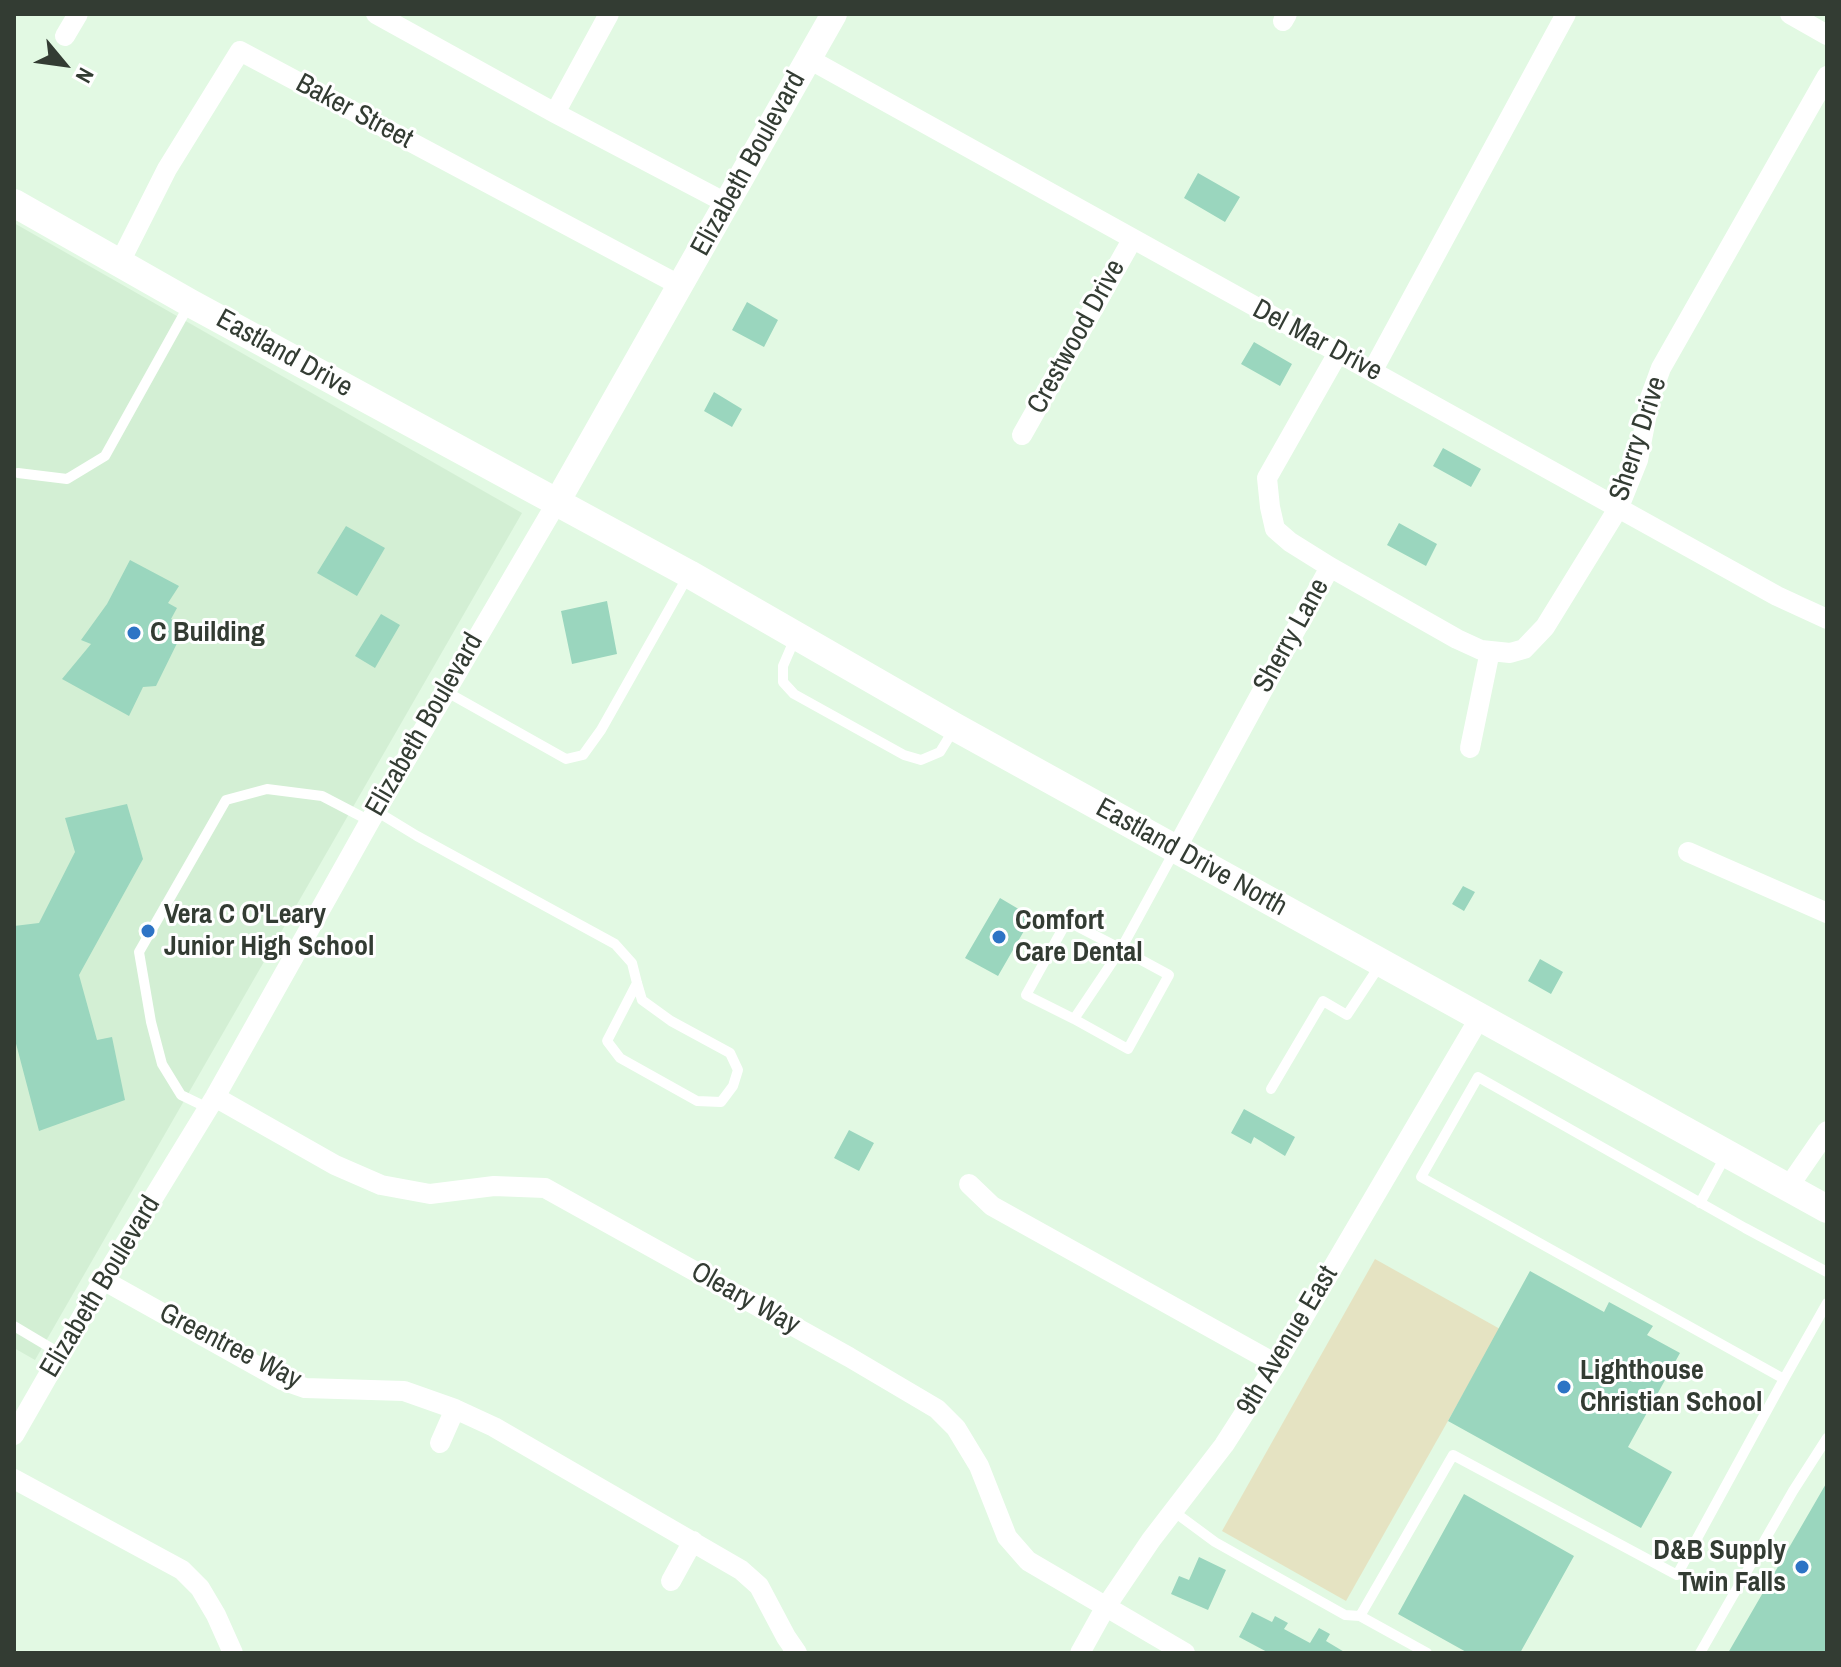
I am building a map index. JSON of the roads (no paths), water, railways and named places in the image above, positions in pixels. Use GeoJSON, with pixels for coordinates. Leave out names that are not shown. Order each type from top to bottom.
{"type":"FeatureCollection","features":[{"type":"Feature","properties":{"kind":"main road","name":"Eastland Drive"},"geometry":{"type":"LineString","coordinates":[[14,203],[190,303],[557,502]]}},
{"type":"Feature","properties":{"kind":"main road","name":"Eastland Drive North"},"geometry":{"type":"LineString","coordinates":[[557,502],[955,727],[1827,1209]]}},
{"type":"Feature","properties":{"kind":"street"},"geometry":{"type":"LineString","coordinates":[[65,36],[78,14]]}},
{"type":"Feature","properties":{"kind":"street"},"geometry":{"type":"LineString","coordinates":[[376,14],[728,204]]}},
{"type":"Feature","properties":{"kind":"street"},"geometry":{"type":"LineString","coordinates":[[555,113],[609,14]]}},
{"type":"Feature","properties":{"kind":"street","name":"Elizabeth Boulevard"},"geometry":{"type":"LineString","coordinates":[[14,1435],[103,1280],[212,1103],[373,816],[557,502],[834,14]]}},
{"type":"Feature","properties":{"kind":"street"},"geometry":{"type":"LineString","coordinates":[[1373,370],[1566,14]]}},
{"type":"Feature","properties":{"kind":"street"},"geometry":{"type":"LineString","coordinates":[[1794,15],[1827,35]]}},
{"type":"Feature","properties":{"kind":"street","name":"Baker Street"},"geometry":{"type":"LineString","coordinates":[[120,262],[167,169],[240,51],[681,286]]}},
{"type":"Feature","properties":{"kind":"street","name":"Del Mar Drive"},"geometry":{"type":"LineString","coordinates":[[809,59],[1777,596],[1827,619]]}},
{"type":"Feature","properties":{"kind":"street","name":"Sherry Drive"},"geometry":{"type":"LineString","coordinates":[[1330,567],[1457,639],[1490,651],[1510,653],[1524,649],[1545,627],[1619,507],[1638,460],[1650,398],[1661,368],[1827,76]]}},
{"type":"Feature","properties":{"kind":"street","name":"Crestwood Drive"},"geometry":{"type":"LineString","coordinates":[[1022,435],[1132,240]]}},
{"type":"Feature","properties":{"kind":"street","name":"Sherry Lane"},"geometry":{"type":"LineString","coordinates":[[1176,849],[1330,567],[1275,529],[1267,478],[1338,353]]}},
{"type":"Feature","properties":{"kind":"street"},"geometry":{"type":"LineString","coordinates":[[1470,748],[1490,651]]}},
{"type":"Feature","properties":{"kind":"street"},"geometry":{"type":"LineString","coordinates":[[1688,852],[1827,913]]}},
{"type":"Feature","properties":{"kind":"street","name":"9th Avenue East"},"geometry":{"type":"LineString","coordinates":[[1080,1653],[1105,1608],[1224,1445],[1276,1364],[1480,1017]]}},
{"type":"Feature","properties":{"kind":"street","name":"Oleary Way"},"geometry":{"type":"LineString","coordinates":[[212,1103],[381,1185],[430,1194],[494,1186],[545,1188],[849,1357],[937,1409],[956,1428],[979,1466],[1007,1537],[1028,1561],[1185,1653]]}},
{"type":"Feature","properties":{"kind":"street"},"geometry":{"type":"LineString","coordinates":[[1787,1189],[1827,1131]]}},
{"type":"Feature","properties":{"kind":"street"},"geometry":{"type":"LineString","coordinates":[[969,1184],[992,1206],[1276,1364]]}},
{"type":"Feature","properties":{"kind":"street","name":"Greentree Way"},"geometry":{"type":"LineString","coordinates":[[103,1280],[282,1380],[305,1388],[404,1391],[455,1409],[582,1476],[741,1570],[759,1586],[797,1653]]}},
{"type":"Feature","properties":{"kind":"street"},"geometry":{"type":"LineString","coordinates":[[440,1443],[455,1409]]}},
{"type":"Feature","properties":{"kind":"street"},"geometry":{"type":"LineString","coordinates":[[14,1479],[182,1570],[200,1588],[233,1653]]}},
{"type":"Feature","properties":{"kind":"street"},"geometry":{"type":"LineString","coordinates":[[671,1581],[693,1541]]}},
{"type":"Feature","properties":{"kind":"lane"},"geometry":{"type":"LineString","coordinates":[[18,473],[67,479],[105,456],[190,303]]}},
{"type":"Feature","properties":{"kind":"lane"},"geometry":{"type":"LineString","coordinates":[[445,691],[566,759],[583,755],[601,730],[689,574]]}},
{"type":"Feature","properties":{"kind":"lane"},"geometry":{"type":"LineString","coordinates":[[796,636],[783,666],[783,682],[794,694],[904,755],[921,760],[940,752],[955,727]]}},
{"type":"Feature","properties":{"kind":"lane"},"geometry":{"type":"LineString","coordinates":[[212,1103],[181,1095],[162,1064],[139,952],[226,800],[267,789],[322,796],[417,836],[615,944],[632,963],[642,1000],[671,1021],[730,1053],[738,1070],[733,1086],[721,1102],[697,1101],[620,1058],[607,1041],[637,983]]}},
{"type":"Feature","properties":{"kind":"lane"},"geometry":{"type":"LineString","coordinates":[[1074,1019],[1121,949],[1176,849]]}},
{"type":"Feature","properties":{"kind":"lane"},"geometry":{"type":"LineString","coordinates":[[1067,921],[1169,975],[1128,1049],[1074,1019],[1026,995],[1067,921]]}},
{"type":"Feature","properties":{"kind":"lane"},"geometry":{"type":"LineString","coordinates":[[1271,1089],[1323,1001],[1347,1015],[1381,963]]}},
{"type":"Feature","properties":{"kind":"lane"},"geometry":{"type":"LineString","coordinates":[[1784,1379],[1421,1177],[1478,1077],[1827,1272]]}},
{"type":"Feature","properties":{"kind":"lane"},"geometry":{"type":"LineString","coordinates":[[1700,1203],[1726,1155]]}},
{"type":"Feature","properties":{"kind":"lane"},"geometry":{"type":"LineString","coordinates":[[1360,1616],[1453,1455],[1677,1575],[1827,1303]]}},
{"type":"Feature","properties":{"kind":"lane"},"geometry":{"type":"LineString","coordinates":[[14,1326],[61,1354]]}},
{"type":"Feature","properties":{"kind":"lane"},"geometry":{"type":"LineString","coordinates":[[1700,1653],[1827,1438]]}},
{"type":"Feature","properties":{"kind":"lane"},"geometry":{"type":"LineString","coordinates":[[1173,1511],[1228,1550],[1345,1615],[1360,1616],[1427,1653]]}},
{"type":"Feature","properties":{"kind":"place","name":"C Building"},"geometry":{"type":"Point","coordinates":[134,633]}},
{"type":"Feature","properties":{"kind":"place","name":"Vera C O'Leary Junior High School"},"geometry":{"type":"Point","coordinates":[148,931]}},
{"type":"Feature","properties":{"kind":"place","name":"Comfort Care Dental"},"geometry":{"type":"Point","coordinates":[999,937]}},
{"type":"Feature","properties":{"kind":"place","name":"Lighthouse Christian School"},"geometry":{"type":"Point","coordinates":[1564,1387]}},
{"type":"Feature","properties":{"kind":"place","name":"D&B Supply Twin Falls"},"geometry":{"type":"Point","coordinates":[1802,1567]}}]}
